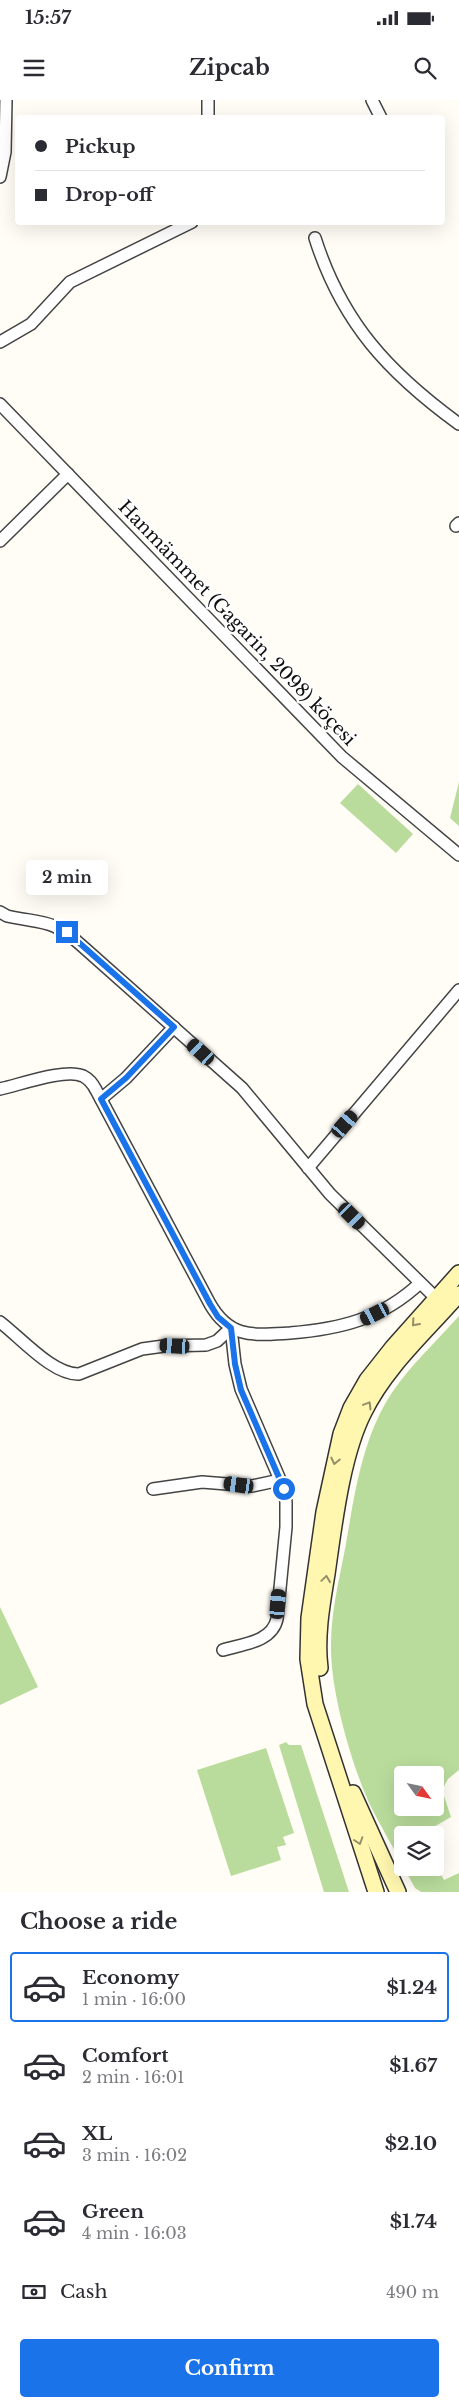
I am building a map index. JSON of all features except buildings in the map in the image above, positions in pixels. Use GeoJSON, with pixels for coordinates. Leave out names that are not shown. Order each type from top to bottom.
{"type":"FeatureCollection","features":[{"type":"Feature","properties":{"kind":"main road"},"geometry":{"type":"LineString","coordinates":[[398,1892],[357,1806],[324,1702],[318,1658],[320,1616],[334,1523],[353,1438],[364,1411],[380,1386],[441,1304],[459,1273]]}},
{"type":"Feature","properties":{"kind":"main road"},"geometry":{"type":"LineString","coordinates":[[376,1892],[314,1704],[308,1658],[309,1618],[324,1512],[341,1434],[367,1380],[441,1304],[459,1294]]}},
{"type":"Feature","properties":{"kind":"street"},"geometry":{"type":"LineString","coordinates":[[0,177],[4,152],[6,100]]}},
{"type":"Feature","properties":{"kind":"street"},"geometry":{"type":"LineString","coordinates":[[208,100],[208,115]]}},
{"type":"Feature","properties":{"kind":"street"},"geometry":{"type":"LineString","coordinates":[[372,100],[380,115]]}},
{"type":"Feature","properties":{"kind":"street"},"geometry":{"type":"LineString","coordinates":[[0,342],[31,324],[70,282],[186,225]]}},
{"type":"Feature","properties":{"kind":"street"},"geometry":{"type":"LineString","coordinates":[[316,238],[335,290],[360,332],[403,379],[459,424]]}},
{"type":"Feature","properties":{"kind":"street","name":"Hanmämmet (Gagarin, 2098) köçesi"},"geometry":{"type":"LineString","coordinates":[[0,404],[342,757],[459,856]]}},
{"type":"Feature","properties":{"kind":"street"},"geometry":{"type":"LineString","coordinates":[[0,541],[68,474]]}},
{"type":"Feature","properties":{"kind":"street"},"geometry":{"type":"LineString","coordinates":[[0,912],[18,918],[38,920],[67,932],[174,1027],[242,1088],[330,1194],[441,1304]]}},
{"type":"Feature","properties":{"kind":"street"},"geometry":{"type":"LineString","coordinates":[[308,1168],[459,990]]}},
{"type":"Feature","properties":{"kind":"street"},"geometry":{"type":"LineString","coordinates":[[101,1099],[126,1078],[174,1027]]}},
{"type":"Feature","properties":{"kind":"street"},"geometry":{"type":"LineString","coordinates":[[0,1089],[53,1076],[80,1075],[92,1084],[210,1304],[218,1317],[231,1328],[254,1335],[329,1330],[345,1326],[386,1308],[420,1283]]}},
{"type":"Feature","properties":{"kind":"street"},"geometry":{"type":"LineString","coordinates":[[0,1322],[42,1357],[70,1374],[79,1374],[142,1349],[164,1346],[206,1345],[217,1341],[231,1328]]}},
{"type":"Feature","properties":{"kind":"street"},"geometry":{"type":"LineString","coordinates":[[224,1650],[268,1636],[275,1626],[286,1526],[286,1502],[280,1480],[241,1390],[235,1364],[231,1328]]}},
{"type":"Feature","properties":{"kind":"street"},"geometry":{"type":"LineString","coordinates":[[153,1489],[202,1482],[252,1486],[280,1480]]}},
{"type":"Feature","properties":{"kind":"green space"},"geometry":{"type":"Polygon","coordinates":[[[459,782],[459,826],[450,818],[459,782]]]}},
{"type":"Feature","properties":{"kind":"green space"},"geometry":{"type":"Polygon","coordinates":[[[358,784],[413,834],[396,853],[340,803],[358,784]]]}},
{"type":"Feature","properties":{"kind":"green space"},"geometry":{"type":"Polygon","coordinates":[[[459,1316],[459,1770],[448,1779],[444,1786],[444,1766],[394,1766],[394,1816],[444,1816],[444,1796],[451,1817],[436,1826],[394,1826],[394,1849],[370,1805],[349,1748],[334,1683],[331,1630],[354,1500],[365,1451],[370,1436],[391,1394],[419,1359],[459,1316]]]}},
{"type":"Feature","properties":{"kind":"green space"},"geometry":{"type":"Polygon","coordinates":[[[0,1607],[38,1687],[0,1705],[0,1607]]]}},
{"type":"Feature","properties":{"kind":"green space"},"geometry":{"type":"Polygon","coordinates":[[[286,1742],[289,1745],[301,1745],[349,1892],[324,1892],[279,1745],[286,1742]]]}},
{"type":"Feature","properties":{"kind":"green space"},"geometry":{"type":"Polygon","coordinates":[[[266,1748],[294,1833],[283,1837],[286,1845],[277,1847],[281,1860],[231,1876],[197,1770],[266,1748]]]}},
{"type":"Feature","properties":{"kind":"green space"},"geometry":{"type":"Polygon","coordinates":[[[459,1873],[459,1892],[421,1892],[415,1888],[408,1876],[442,1876],[444,1880],[459,1873]]]}},
{"type":"Feature","properties":{"kind":"route"},"geometry":{"type":"LineString","coordinates":[[67,932],[174,1027],[126,1078],[101,1099],[210,1304],[218,1317],[231,1328],[235,1364],[241,1390],[284,1489]]}}]}
